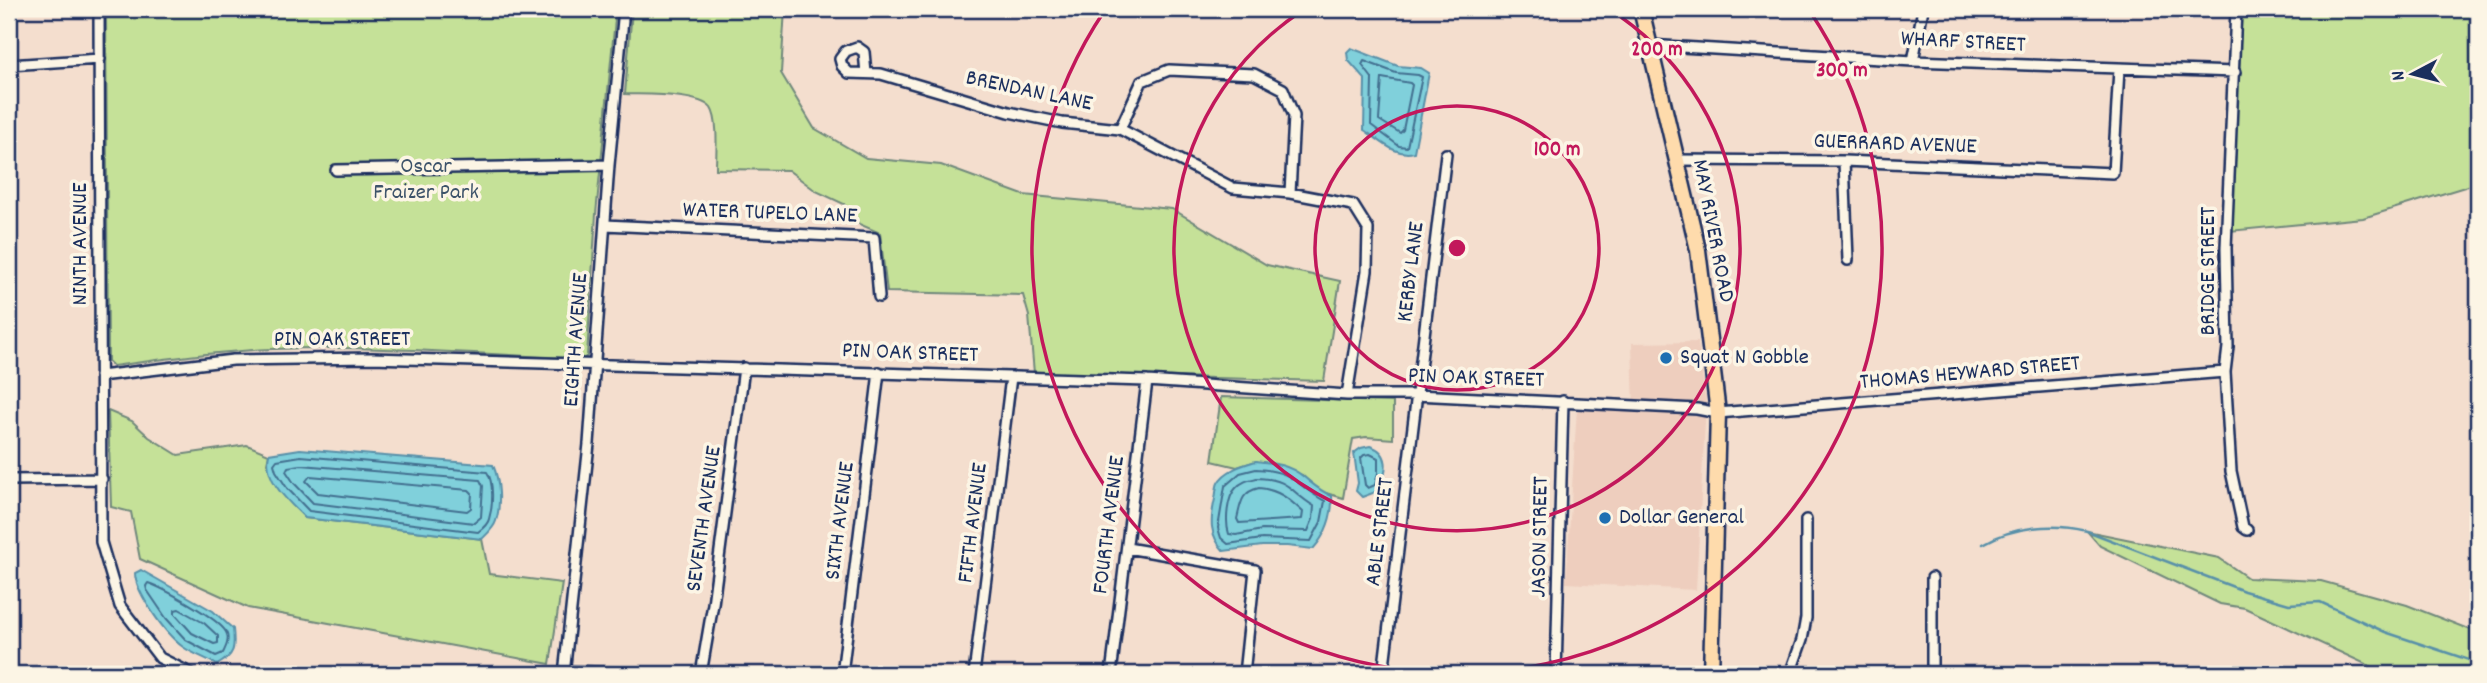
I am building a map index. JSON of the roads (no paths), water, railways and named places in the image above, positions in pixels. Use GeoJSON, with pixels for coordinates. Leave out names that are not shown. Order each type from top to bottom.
{"type":"FeatureCollection","features":[{"type":"Feature","properties":{"kind":"main road","name":"MAY RIVER ROAD"},"geometry":{"type":"LineString","coordinates":[[1641,9],[1698,250],[1718,412],[1711,674]]}},
{"type":"Feature","properties":{"kind":"street","name":"NINTH AVENUE"},"geometry":{"type":"LineString","coordinates":[[99,9],[101,542],[120,606],[160,657],[192,674]]}},
{"type":"Feature","properties":{"kind":"street","name":"EIGHTH AVENUE"},"geometry":{"type":"LineString","coordinates":[[565,673],[589,444],[609,165],[624,9]]}},
{"type":"Feature","properties":{"kind":"street"},"geometry":{"type":"LineString","coordinates":[[1913,61],[1923,9]]}},
{"type":"Feature","properties":{"kind":"street","name":"BRIDGE STREET"},"geometry":{"type":"LineString","coordinates":[[2236,9],[2226,248],[2228,347],[2225,372],[2231,471],[2243,527],[2247,530]]}},
{"type":"Feature","properties":{"kind":"street","name":"WHARF STREET"},"geometry":{"type":"LineString","coordinates":[[1648,45],[1913,61],[2235,72]]}},
{"type":"Feature","properties":{"kind":"street"},"geometry":{"type":"LineString","coordinates":[[9,65],[100,59]]}},
{"type":"Feature","properties":{"kind":"street","name":"GUERRARD AVENUE"},"geometry":{"type":"LineString","coordinates":[[1675,160],[1844,160],[2113,173],[2119,69]]}},
{"type":"Feature","properties":{"kind":"street"},"geometry":{"type":"LineString","coordinates":[[1121,129],[1142,81],[1169,70],[1254,74],[1283,89],[1294,116],[1290,193]]}},
{"type":"Feature","properties":{"kind":"street","name":"BRENDAN LANE"},"geometry":{"type":"LineString","coordinates":[[866,74],[881,74],[1062,124],[1121,129],[1233,188],[1290,193],[1353,205],[1368,229],[1367,271],[1347,395]]}},
{"type":"Feature","properties":{"kind":"street","name":"KERBY LANE"},"geometry":{"type":"LineString","coordinates":[[1416,395],[1446,154]]}},
{"type":"Feature","properties":{"kind":"street"},"geometry":{"type":"LineString","coordinates":[[1844,160],[1848,260]]}},
{"type":"Feature","properties":{"kind":"street"},"geometry":{"type":"LineString","coordinates":[[336,170],[609,165]]}},
{"type":"Feature","properties":{"kind":"street","name":"WATER TUPELO LANE"},"geometry":{"type":"LineString","coordinates":[[605,225],[874,238],[879,297]]}},
{"type":"Feature","properties":{"kind":"street","name":"PIN OAK STREET"},"geometry":{"type":"LineString","coordinates":[[100,376],[233,360],[372,358],[1147,381],[1347,395],[1563,401],[1718,412]]}},
{"type":"Feature","properties":{"kind":"street","name":"SEVENTH AVENUE"},"geometry":{"type":"LineString","coordinates":[[701,674],[713,604],[744,368]]}},
{"type":"Feature","properties":{"kind":"street","name":"SIXTH AVENUE"},"geometry":{"type":"LineString","coordinates":[[842,674],[879,372]]}},
{"type":"Feature","properties":{"kind":"street","name":"THOMAS HEYWARD STREET"},"geometry":{"type":"LineString","coordinates":[[1718,412],[2225,372]]}},
{"type":"Feature","properties":{"kind":"street","name":"FIFTH AVENUE"},"geometry":{"type":"LineString","coordinates":[[975,674],[1011,377]]}},
{"type":"Feature","properties":{"kind":"street","name":"FOURTH AVENUE"},"geometry":{"type":"LineString","coordinates":[[1111,674],[1147,381]]}},
{"type":"Feature","properties":{"kind":"street","name":"ABLE STREET"},"geometry":{"type":"LineString","coordinates":[[1383,674],[1416,395]]}},
{"type":"Feature","properties":{"kind":"street","name":"JASON STREET"},"geometry":{"type":"LineString","coordinates":[[1556,674],[1563,401]]}},
{"type":"Feature","properties":{"kind":"street"},"geometry":{"type":"LineString","coordinates":[[9,480],[102,479]]}},
{"type":"Feature","properties":{"kind":"street"},"geometry":{"type":"LineString","coordinates":[[1790,674],[1802,640],[1806,618],[1806,520]]}},
{"type":"Feature","properties":{"kind":"street"},"geometry":{"type":"LineString","coordinates":[[1127,548],[1255,570],[1244,674]]}},
{"type":"Feature","properties":{"kind":"street"},"geometry":{"type":"LineString","coordinates":[[1931,578],[1932,674]]}},
{"type":"Feature","properties":{"kind":"street"},"geometry":{"type":"LineString","coordinates":[[565,673],[650,674]]}},
{"type":"Feature","properties":{"kind":"water"},"geometry":{"type":"Polygon","coordinates":[[[1351,48],[1398,66],[1421,68],[1429,73],[1414,152],[1394,150],[1364,130],[1365,79],[1348,60],[1347,52],[1351,48]]]}},
{"type":"Feature","properties":{"kind":"water"},"geometry":{"type":"Polygon","coordinates":[[[1370,446],[1382,453],[1386,470],[1381,490],[1362,497],[1356,491],[1358,483],[1354,453],[1370,446]]]}},
{"type":"Feature","properties":{"kind":"water"},"geometry":{"type":"Polygon","coordinates":[[[300,449],[493,465],[499,493],[496,521],[482,539],[305,518],[278,489],[268,464],[269,454],[300,449]]]}},
{"type":"Feature","properties":{"kind":"water"},"geometry":{"type":"Polygon","coordinates":[[[1256,461],[1287,467],[1332,496],[1328,524],[1313,549],[1262,546],[1224,551],[1219,545],[1213,533],[1212,520],[1218,483],[1230,471],[1256,461]]]}},
{"type":"Feature","properties":{"kind":"water"},"geometry":{"type":"Polygon","coordinates":[[[141,570],[213,611],[233,629],[234,646],[227,658],[217,665],[187,649],[168,633],[140,591],[135,573],[141,570]]]}},
{"type":"Feature","properties":{"kind":"waterway"},"geometry":{"type":"LineString","coordinates":[[1983,544],[2008,533],[2034,528],[2061,527],[2087,531],[2244,591],[2289,604],[2320,602],[2385,632],[2478,663]]}},
{"type":"Feature","properties":{"kind":"place","name":"Squat N Gobble"},"geometry":{"type":"Point","coordinates":[1666,358]}},
{"type":"Feature","properties":{"kind":"place","name":"Dollar General"},"geometry":{"type":"Point","coordinates":[1605,518]}},
{"type":"Feature","properties":{"kind":"park label","name":"Oscar Fraizer Park"},"geometry":{"type":"Point","coordinates":[426,180]}}]}
